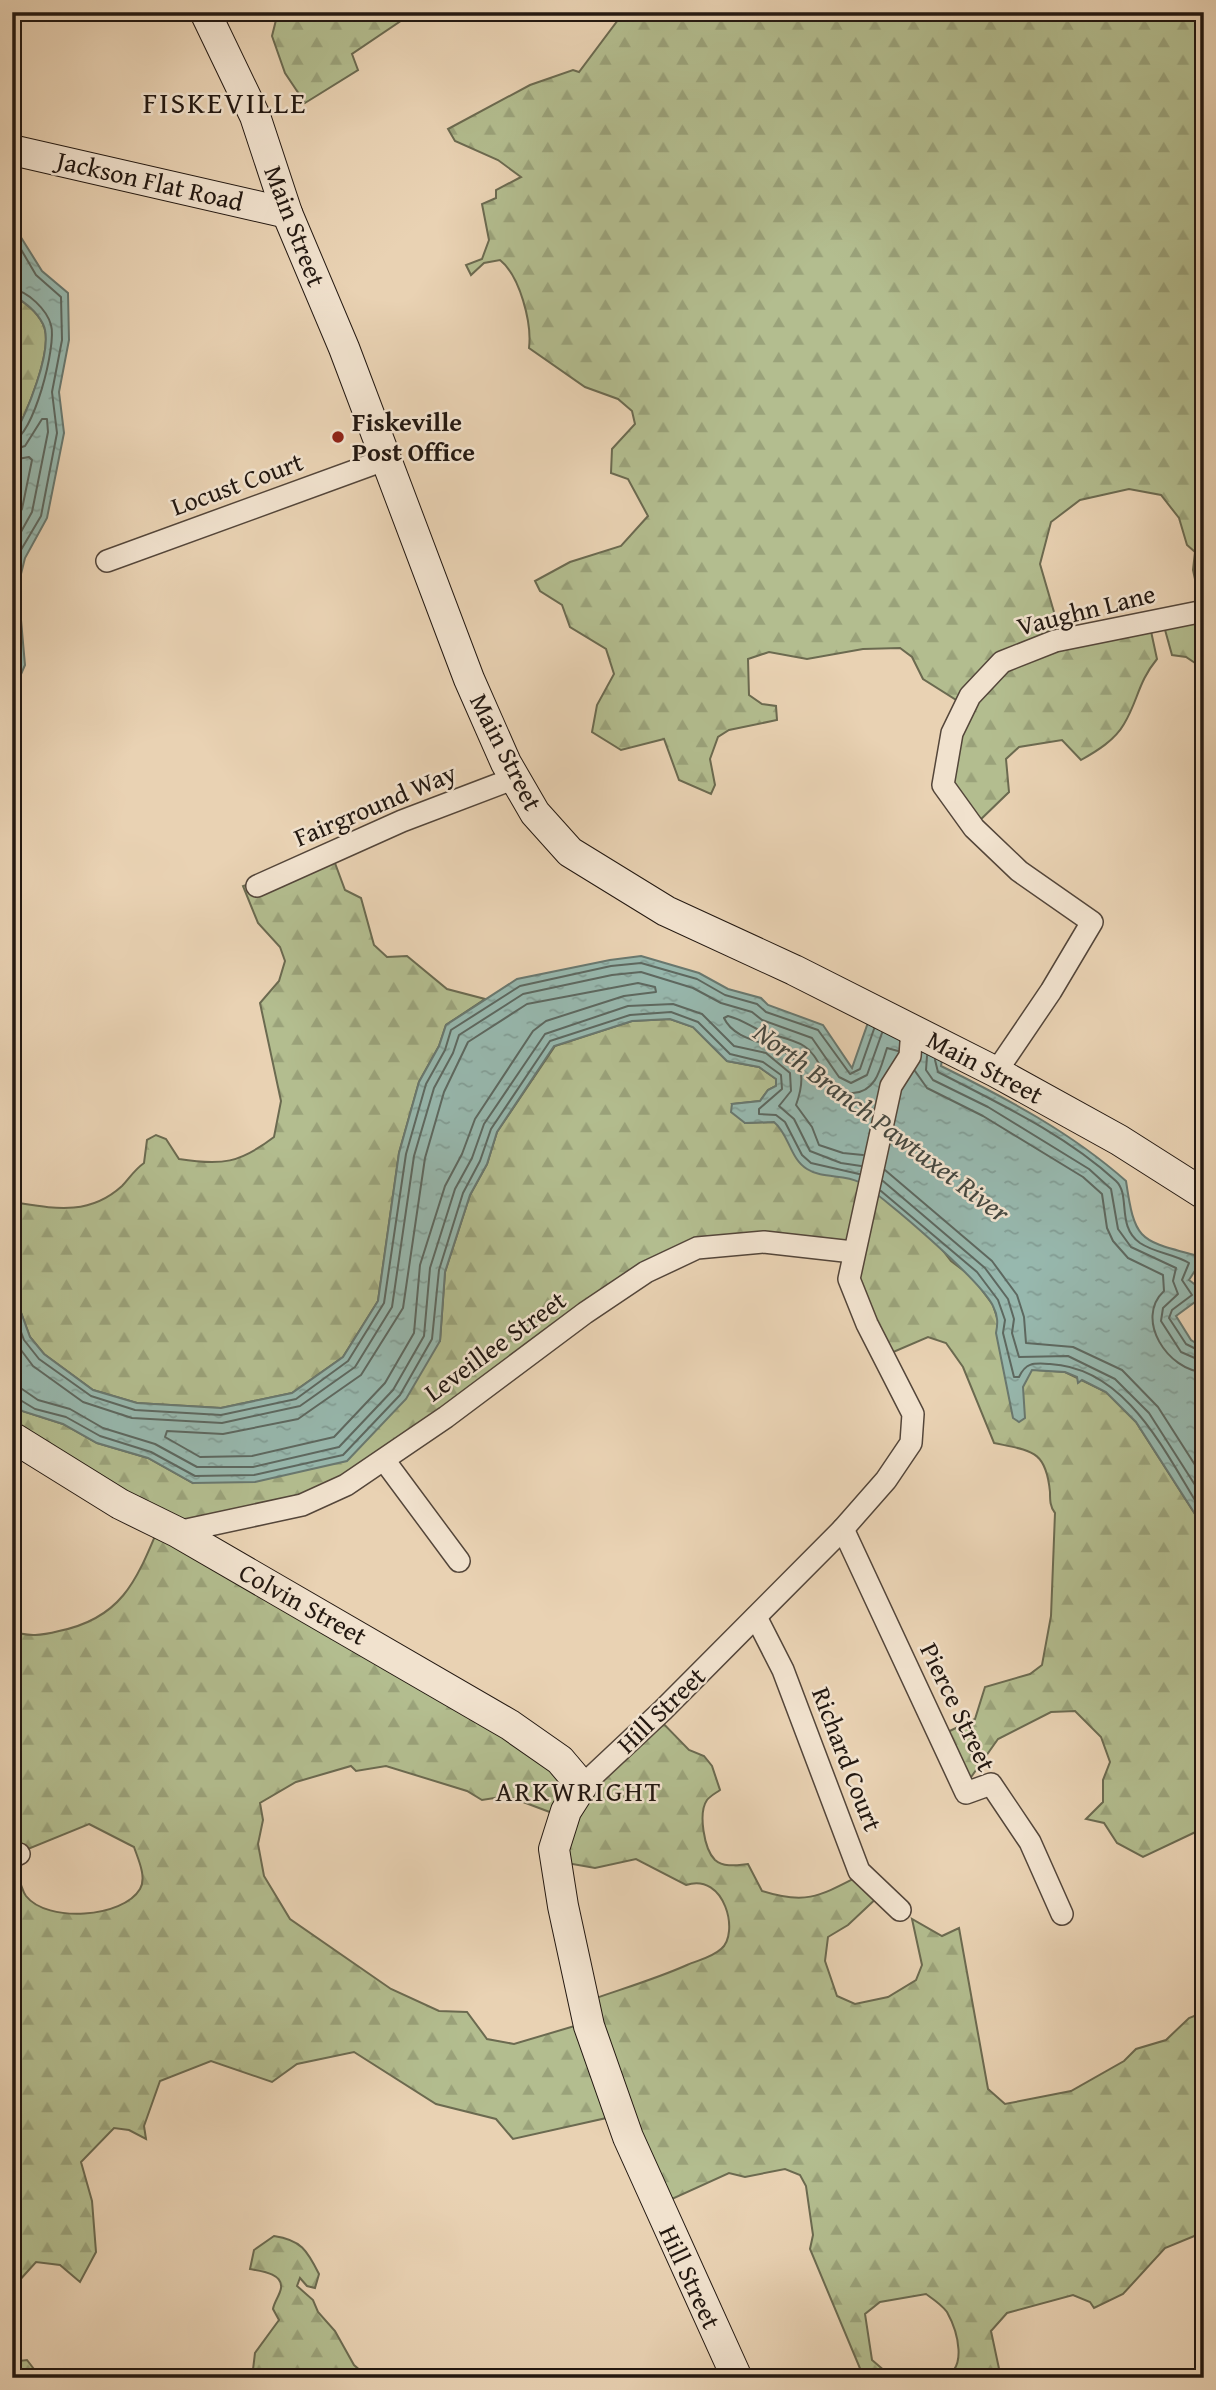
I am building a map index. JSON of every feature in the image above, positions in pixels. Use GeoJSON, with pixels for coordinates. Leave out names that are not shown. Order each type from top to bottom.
{"type":"FeatureCollection","features":[{"type":"Feature","properties":{"kind":"main road","name":"Main Street"},"geometry":{"type":"LineString","coordinates":[[205,12],[255,116],[287,213],[344,348],[469,679],[535,813],[566,849],[604,876],[666,911],[996,1072],[1119,1140],[1204,1194]]}},
{"type":"Feature","properties":{"kind":"main road","name":"Jackson Flat Road"},"geometry":{"type":"LineString","coordinates":[[12,150],[287,213]]}},
{"type":"Feature","properties":{"kind":"main road","name":"Colvin Street"},"geometry":{"type":"LineString","coordinates":[[12,1437],[120,1504],[177,1532],[510,1725],[559,1760],[582,1786]]}},
{"type":"Feature","properties":{"kind":"main road","name":"Hill Street"},"geometry":{"type":"LineString","coordinates":[[582,1786],[566,1811],[554,1849],[563,1906],[589,2026],[632,2147],[737,2378]]}},
{"type":"Feature","properties":{"kind":"street","name":"Locust Court"},"geometry":{"type":"LineString","coordinates":[[107,561],[387,459]]}},
{"type":"Feature","properties":{"kind":"street","name":"Vaughn Lane"},"geometry":{"type":"LineString","coordinates":[[996,1072],[1051,991],[1092,922],[1019,871],[974,828],[943,785],[952,733],[970,696],[1002,662],[1055,641],[1204,611]]}},
{"type":"Feature","properties":{"kind":"street","name":"Fairground Way"},"geometry":{"type":"LineString","coordinates":[[257,886],[402,821],[516,778]]}},
{"type":"Feature","properties":{"kind":"street","name":"Hill Street"},"geometry":{"type":"LineString","coordinates":[[582,1786],[843,1529],[886,1480],[911,1443],[914,1415],[867,1324],[849,1279],[891,1086],[910,1056],[912,1029]]}},
{"type":"Feature","properties":{"kind":"street","name":"Leveillee Street"},"geometry":{"type":"LineString","coordinates":[[177,1532],[302,1505],[346,1485],[585,1313],[646,1272],[696,1248],[764,1242],[853,1252]]}},
{"type":"Feature","properties":{"kind":"street"},"geometry":{"type":"LineString","coordinates":[[384,1460],[458,1561]]}},
{"type":"Feature","properties":{"kind":"street","name":"Pierce Street"},"geometry":{"type":"LineString","coordinates":[[843,1529],[966,1793],[991,1784],[1030,1842],[1062,1914]]}},
{"type":"Feature","properties":{"kind":"street","name":"Richard Court"},"geometry":{"type":"LineString","coordinates":[[755,1617],[783,1670],[859,1871],[900,1910]]}},
{"type":"Feature","properties":{"kind":"green space"},"geometry":{"type":"Polygon","coordinates":[[[278,12],[414,12],[352,54],[358,70],[305,103],[285,73],[272,36],[278,12]]]}},
{"type":"Feature","properties":{"kind":"green space"},"geometry":{"type":"Polygon","coordinates":[[[624,12],[1204,12],[1204,669],[1186,657],[1172,655],[1162,619],[1201,607],[1193,570],[1195,552],[1187,545],[1179,518],[1161,495],[1129,489],[1080,500],[1051,522],[1040,564],[1061,636],[1149,622],[1157,659],[1146,676],[1124,724],[1111,740],[1081,760],[1062,740],[1019,747],[1006,759],[1009,792],[976,824],[950,793],[964,705],[923,679],[912,657],[900,648],[863,649],[807,659],[769,652],[748,659],[749,695],[762,704],[776,706],[777,720],[729,730],[718,737],[710,759],[715,785],[711,794],[679,780],[664,739],[621,750],[592,732],[597,705],[614,674],[606,649],[570,627],[562,605],[540,591],[535,581],[570,562],[621,546],[648,516],[628,479],[611,473],[612,449],[635,424],[632,411],[618,399],[585,387],[529,348],[529,326],[519,288],[500,260],[484,263],[471,275],[466,265],[482,259],[489,240],[482,204],[496,198],[496,190],[521,177],[498,160],[455,141],[448,129],[530,85],[573,70],[579,72],[624,12]]]}},
{"type":"Feature","properties":{"kind":"green space"},"geometry":{"type":"Polygon","coordinates":[[[12,294],[37,315],[46,335],[37,382],[12,439],[12,294]]]}},
{"type":"Feature","properties":{"kind":"green space"},"geometry":{"type":"Polygon","coordinates":[[[332,855],[345,890],[361,898],[374,945],[387,957],[407,956],[447,989],[485,999],[446,1025],[439,1046],[419,1082],[399,1153],[378,1301],[343,1357],[292,1393],[221,1408],[137,1403],[93,1390],[44,1354],[30,1337],[12,1288],[12,1202],[69,1208],[83,1206],[109,1196],[144,1163],[147,1140],[156,1135],[166,1139],[179,1159],[207,1162],[240,1157],[274,1137],[281,1101],[260,1003],[279,981],[285,961],[280,947],[258,923],[243,886],[332,855]]]}},
{"type":"Feature","properties":{"kind":"green space"},"geometry":{"type":"Polygon","coordinates":[[[670,1019],[693,1027],[727,1061],[759,1067],[776,1079],[776,1086],[768,1090],[760,1101],[732,1104],[745,1123],[774,1122],[866,1182],[924,1226],[951,1261],[972,1277],[993,1305],[1008,1351],[1021,1369],[1065,1372],[1106,1392],[1136,1422],[1204,1528],[1204,1828],[1143,1857],[1117,1843],[1104,1823],[1086,1819],[1103,1802],[1103,1780],[1110,1762],[1101,1737],[1075,1711],[1051,1712],[998,1739],[969,1780],[937,1737],[975,1719],[985,1687],[1030,1674],[1042,1665],[1051,1616],[1055,1513],[1048,1478],[1041,1460],[1027,1451],[994,1443],[963,1367],[946,1343],[928,1337],[891,1353],[865,1316],[853,1254],[694,1246],[344,1485],[189,1527],[579,1780],[656,1716],[689,1750],[704,1756],[712,1766],[720,1790],[707,1800],[703,1822],[708,1848],[715,1860],[727,1865],[748,1864],[762,1891],[777,1895],[802,1898],[812,1896],[834,1889],[859,1876],[882,1893],[848,1925],[828,1937],[825,1961],[837,1996],[855,2004],[888,1997],[916,1980],[922,1965],[912,1919],[942,1936],[959,1928],[988,2089],[1005,2104],[1071,2091],[1124,2061],[1136,2049],[1166,2040],[1189,2018],[1204,2012],[1204,2232],[1165,2248],[1123,2294],[1094,2308],[1090,2302],[1073,2295],[1007,2313],[991,2331],[1001,2378],[940,2378],[955,2368],[958,2359],[957,2339],[947,2312],[926,2294],[880,2302],[865,2314],[872,2360],[893,2378],[864,2378],[810,2249],[813,2235],[806,2186],[800,2175],[785,2169],[745,2177],[729,2173],[661,2204],[620,2115],[513,2139],[496,2119],[436,2104],[354,2052],[297,2064],[272,2082],[211,2061],[160,2081],[144,2126],[146,2139],[129,2130],[114,2128],[81,2162],[92,2201],[96,2252],[80,2282],[60,2265],[36,2262],[18,2282],[18,2299],[12,2301],[12,1630],[29,1635],[47,1634],[99,1617],[113,1606],[135,1579],[160,1524],[12,1437],[12,1399],[22,1411],[63,1424],[97,1443],[148,1458],[193,1483],[440,1341],[445,1272],[470,1195],[487,1164],[497,1132],[555,1046],[632,1021],[670,1019]],[[351,1766],[296,1782],[260,1803],[263,1820],[258,1844],[264,1876],[290,1919],[391,1989],[439,2011],[467,2012],[487,2039],[514,2044],[588,2022],[585,2002],[709,1957],[727,1941],[729,1919],[719,1896],[711,1887],[699,1883],[686,1885],[636,1859],[595,1868],[561,1862],[563,1817],[507,1796],[482,1800],[467,1791],[386,1766],[356,1771],[351,1766]],[[89,1824],[13,1855],[24,1892],[36,1905],[67,1913],[102,1911],[131,1899],[140,1889],[142,1874],[134,1847],[89,1824]]]}},
{"type":"Feature","properties":{"kind":"green space"},"geometry":{"type":"Polygon","coordinates":[[[274,2236],[297,2243],[311,2258],[319,2274],[315,2288],[307,2286],[300,2278],[297,2286],[313,2300],[318,2312],[335,2331],[354,2365],[369,2378],[252,2378],[255,2353],[279,2320],[273,2309],[281,2283],[275,2276],[250,2269],[254,2250],[274,2236]]]}},
{"type":"Feature","properties":{"kind":"green space"},"geometry":{"type":"Polygon","coordinates":[[[12,2355],[19,2361],[27,2360],[37,2373],[55,2374],[61,2378],[12,2378],[12,2355]]]}},
{"type":"Feature","properties":{"kind":"water"},"geometry":{"type":"Polygon","coordinates":[[[12,223],[42,271],[68,293],[69,340],[59,392],[64,433],[47,518],[25,558],[18,586],[25,665],[12,695],[12,439],[37,382],[46,335],[37,315],[12,294],[12,223]]]}},
{"type":"Feature","properties":{"kind":"water","name":"North Branch Pawtuxet River"},"geometry":{"type":"Polygon","coordinates":[[[641,956],[699,973],[728,989],[761,998],[768,1005],[823,1025],[852,1068],[871,1014],[942,1060],[941,1066],[1061,1132],[1126,1181],[1133,1216],[1143,1235],[1163,1246],[1198,1256],[1196,1269],[1189,1280],[1201,1289],[1203,1296],[1176,1316],[1191,1340],[1204,1348],[1204,1528],[1136,1422],[1106,1392],[1082,1380],[1078,1383],[1077,1377],[1065,1372],[1032,1370],[1023,1387],[1025,1418],[1019,1422],[1013,1418],[996,1333],[997,1316],[985,1294],[931,1240],[871,1190],[853,1180],[807,1169],[801,1165],[774,1122],[745,1123],[731,1112],[732,1104],[760,1101],[768,1090],[776,1086],[776,1079],[759,1067],[727,1061],[693,1027],[670,1019],[632,1021],[554,1046],[497,1132],[487,1164],[470,1195],[445,1272],[440,1341],[406,1399],[347,1461],[255,1482],[193,1483],[148,1458],[97,1443],[63,1424],[22,1411],[12,1399],[12,1288],[30,1337],[44,1354],[93,1390],[137,1403],[221,1408],[292,1393],[343,1357],[378,1301],[399,1153],[419,1082],[439,1046],[446,1025],[517,979],[641,956]]]}},
{"type":"Feature","properties":{"kind":"place","name":"Fiskeville Post Office"},"geometry":{"type":"Point","coordinates":[338,437]}},
{"type":"Feature","properties":{"kind":"district","name":"FISKEVILLE"},"geometry":{"type":"Point","coordinates":[225,103]}},
{"type":"Feature","properties":{"kind":"district","name":"ARKWRIGHT"},"geometry":{"type":"Point","coordinates":[579,1791]}}]}
